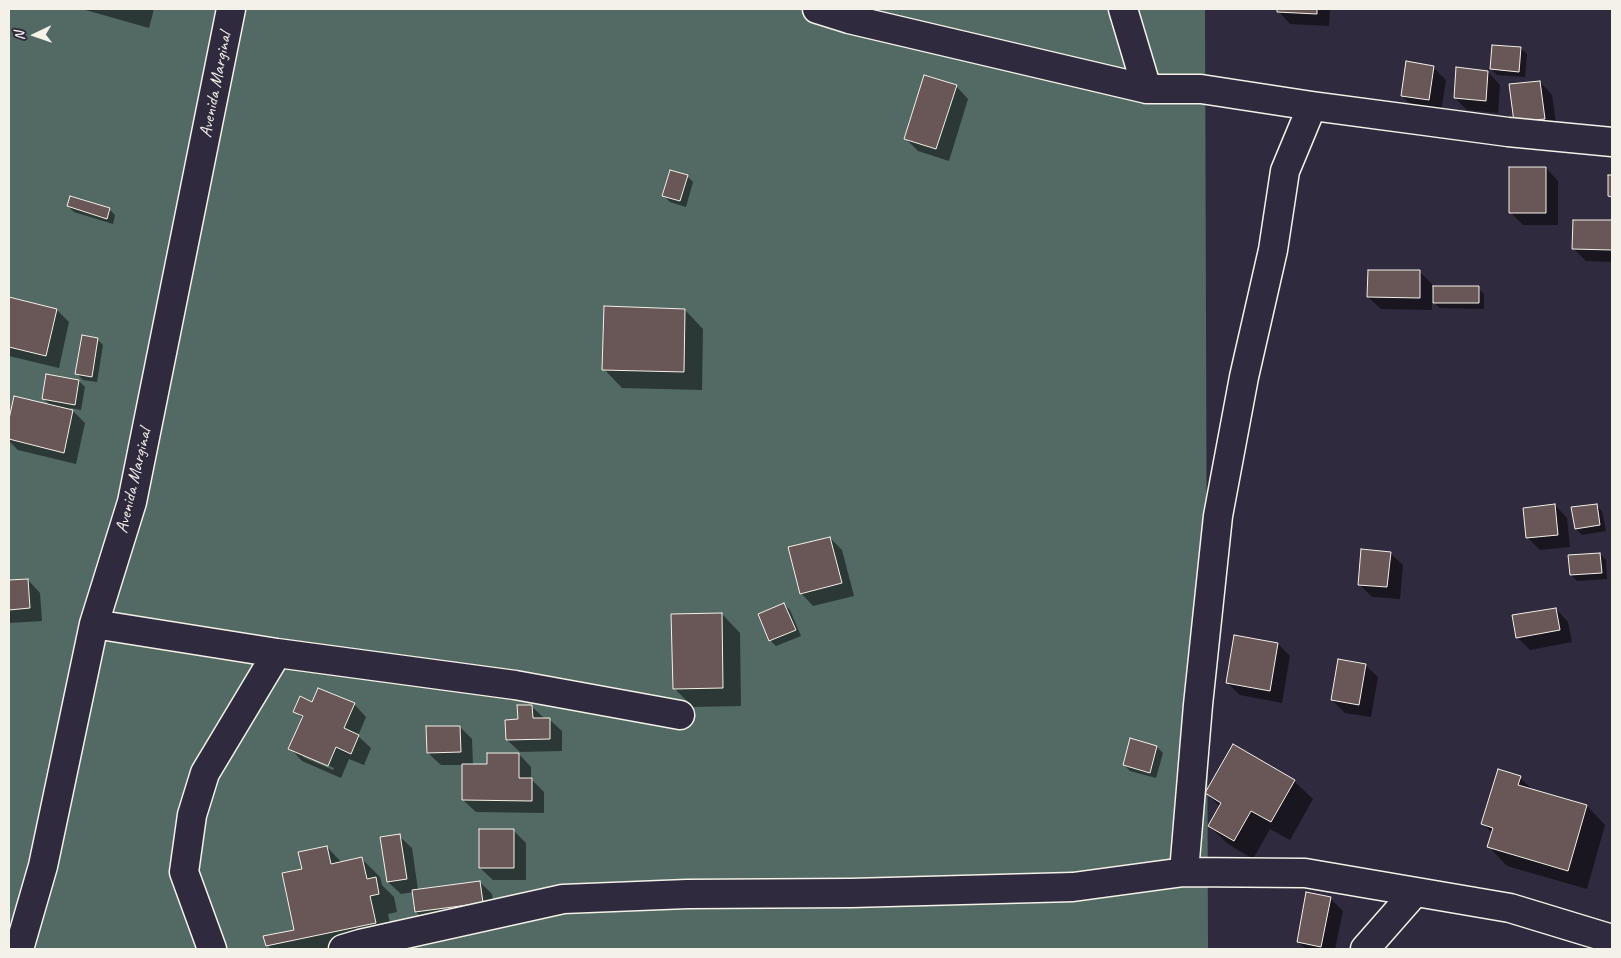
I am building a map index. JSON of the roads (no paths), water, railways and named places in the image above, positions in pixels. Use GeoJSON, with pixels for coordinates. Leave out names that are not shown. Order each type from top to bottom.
{"type":"FeatureCollection","features":[{"type":"Feature","properties":{"kind":"street","name":"Avenida Marginal"},"geometry":{"type":"LineString","coordinates":[[19,949],[43,866],[94,624],[132,502],[231,9]]}},
{"type":"Feature","properties":{"kind":"street"},"geometry":{"type":"LineString","coordinates":[[817,9],[849,19],[1148,89],[1201,89],[1508,132],[1612,142]]}},
{"type":"Feature","properties":{"kind":"street"},"geometry":{"type":"LineString","coordinates":[[1123,9],[1148,89]]}},
{"type":"Feature","properties":{"kind":"street"},"geometry":{"type":"LineString","coordinates":[[1184,872],[1198,705],[1218,516],[1244,378],[1273,250],[1285,171],[1312,106]]}},
{"type":"Feature","properties":{"kind":"street"},"geometry":{"type":"LineString","coordinates":[[94,624],[277,653],[515,686],[680,714]]}},
{"type":"Feature","properties":{"kind":"street"},"geometry":{"type":"LineString","coordinates":[[212,949],[184,872],[192,815],[205,773],[277,653]]}},
{"type":"Feature","properties":{"kind":"street"},"geometry":{"type":"LineString","coordinates":[[343,949],[563,899],[687,894],[851,894],[1073,887],[1184,872],[1304,873],[1510,908],[1612,939]]}},
{"type":"Feature","properties":{"kind":"street"},"geometry":{"type":"LineString","coordinates":[[1365,949],[1414,892]]}}]}
